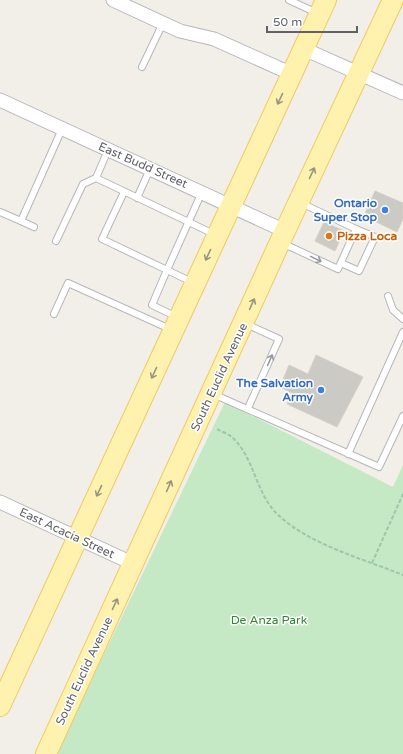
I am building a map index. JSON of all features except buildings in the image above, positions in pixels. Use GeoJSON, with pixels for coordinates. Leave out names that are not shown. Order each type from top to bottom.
{"type":"FeatureCollection","features":[{"type":"Feature","properties":{"kind":"main road","name":"South Euclid Avenue"},"geometry":{"type":"LineString","coordinates":[[46,754],[283,236],[393,0]]}},
{"type":"Feature","properties":{"kind":"main road"},"geometry":{"type":"LineString","coordinates":[[0,706],[323,7]]}},
{"type":"Feature","properties":{"kind":"street"},"geometry":{"type":"LineString","coordinates":[[113,0],[180,31],[214,40],[292,74]]}},
{"type":"Feature","properties":{"kind":"street"},"geometry":{"type":"LineString","coordinates":[[304,49],[403,94]]}},
{"type":"Feature","properties":{"kind":"street","name":"East Budd Street"},"geometry":{"type":"LineString","coordinates":[[0,100],[202,192],[231,206],[283,236]]}},
{"type":"Feature","properties":{"kind":"street","name":"East Acacia Street"},"geometry":{"type":"LineString","coordinates":[[0,502],[134,564]]}},
{"type":"Feature","properties":{"kind":"lane"},"geometry":{"type":"LineString","coordinates":[[289,0],[323,7]]}},
{"type":"Feature","properties":{"kind":"lane"},"geometry":{"type":"LineString","coordinates":[[142,67],[163,23]]}},
{"type":"Feature","properties":{"kind":"lane"},"geometry":{"type":"LineString","coordinates":[[21,221],[62,129]]}},
{"type":"Feature","properties":{"kind":"lane"},"geometry":{"type":"LineString","coordinates":[[56,241],[83,184],[96,178],[108,150]]}},
{"type":"Feature","properties":{"kind":"lane"},"geometry":{"type":"LineString","coordinates":[[137,198],[150,169]]}},
{"type":"Feature","properties":{"kind":"lane"},"geometry":{"type":"LineString","coordinates":[[96,178],[217,236]]}},
{"type":"Feature","properties":{"kind":"lane"},"geometry":{"type":"LineString","coordinates":[[124,192],[102,239],[195,283]]}},
{"type":"Feature","properties":{"kind":"lane"},"geometry":{"type":"LineString","coordinates":[[176,324],[152,305],[202,192]]}},
{"type":"Feature","properties":{"kind":"lane"},"geometry":{"type":"LineString","coordinates":[[299,202],[375,237],[358,271],[341,263]]}},
{"type":"Feature","properties":{"kind":"lane"},"geometry":{"type":"LineString","coordinates":[[0,212],[34,227]]}},
{"type":"Feature","properties":{"kind":"lane"},"geometry":{"type":"LineString","coordinates":[[283,236],[338,269],[356,228]]}},
{"type":"Feature","properties":{"kind":"lane"},"geometry":{"type":"LineString","coordinates":[[54,314],[68,283],[176,324]]}},
{"type":"Feature","properties":{"kind":"lane"},"geometry":{"type":"LineString","coordinates":[[388,296],[393,310],[403,319]]}},
{"type":"Feature","properties":{"kind":"lane"},"geometry":{"type":"LineString","coordinates":[[244,323],[279,339],[248,408]]}},
{"type":"Feature","properties":{"kind":"lane"},"geometry":{"type":"LineString","coordinates":[[348,454],[403,332]]}},
{"type":"Feature","properties":{"kind":"lane"},"geometry":{"type":"LineString","coordinates":[[212,393],[379,467],[403,416]]}},
{"type":"Feature","properties":{"kind":"path"},"geometry":{"type":"LineString","coordinates":[[216,429],[232,437],[241,449],[265,498],[276,513],[292,526],[326,544],[403,575]]}},
{"type":"Feature","properties":{"kind":"path"},"geometry":{"type":"LineString","coordinates":[[372,563],[403,494]]}},
{"type":"Feature","properties":{"kind":"green space","name":"De Anza Park"},"geometry":{"type":"Polygon","coordinates":[[[225,402],[393,487],[403,465],[403,754],[56,754],[225,402]]]}},
{"type":"Feature","properties":{"kind":"place","name":"Ontario Super Stop"},"geometry":{"type":"Point","coordinates":[385,210]}},
{"type":"Feature","properties":{"kind":"place","name":"Pizza Loca"},"geometry":{"type":"Point","coordinates":[329,236]}},
{"type":"Feature","properties":{"kind":"place","name":"The Salvation Army"},"geometry":{"type":"Point","coordinates":[321,390]}}]}
